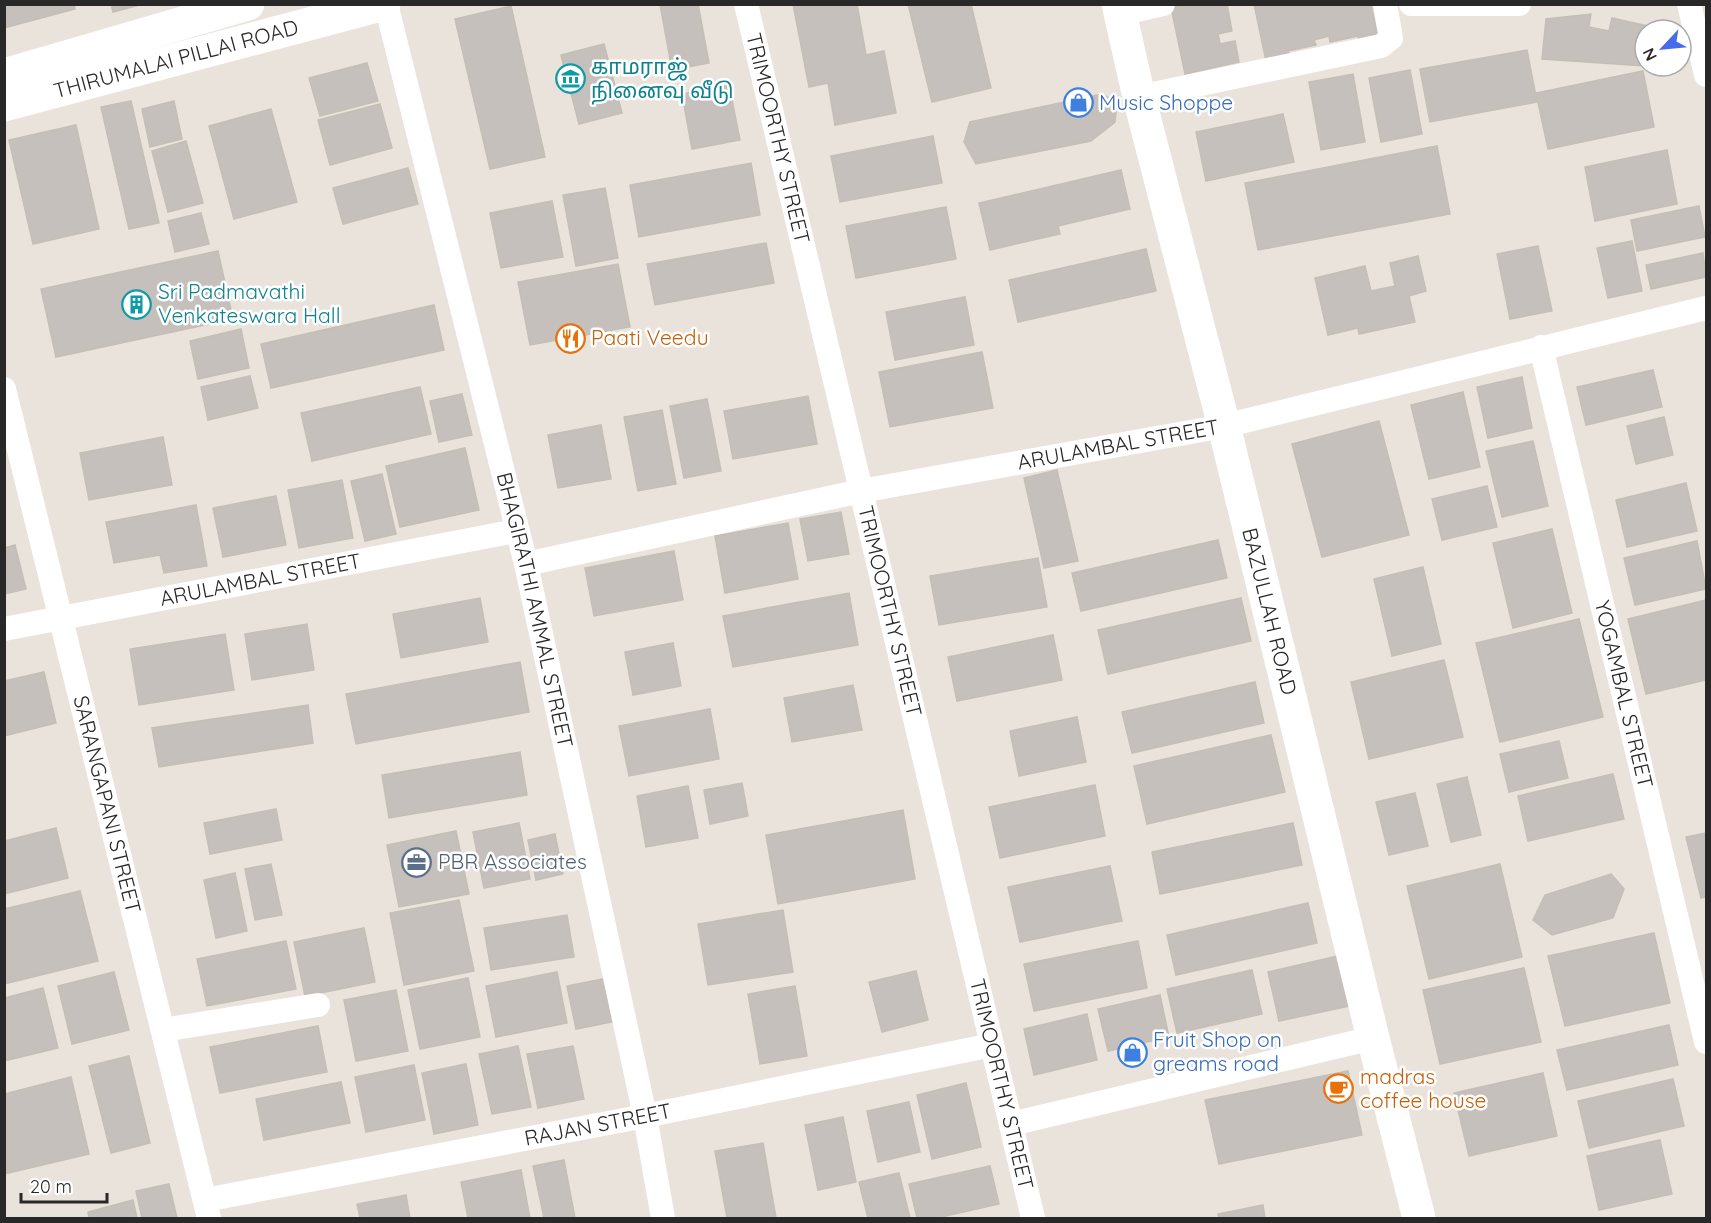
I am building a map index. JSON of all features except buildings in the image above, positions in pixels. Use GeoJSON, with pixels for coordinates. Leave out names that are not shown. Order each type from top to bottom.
{"type":"FeatureCollection","features":[{"type":"Feature","properties":{"kind":"main road"},"geometry":{"type":"LineString","coordinates":[[4,75],[248,4]]}},
{"type":"Feature","properties":{"kind":"main road","name":"THIRUMALAI PILLAI ROAD"},"geometry":{"type":"LineString","coordinates":[[4,105],[385,4]]}},
{"type":"Feature","properties":{"kind":"main road","name":"BAZULLAH ROAD"},"geometry":{"type":"LineString","coordinates":[[1118,9],[1138,97],[1224,426],[1419,1218]]}},
{"type":"Feature","properties":{"kind":"street","name":"BHAGIRATHI AMMAL STREET"},"geometry":{"type":"LineString","coordinates":[[385,4],[526,564],[645,1116],[663,1218]]}},
{"type":"Feature","properties":{"kind":"street","name":"TRIMOORTHY STREET"},"geometry":{"type":"LineString","coordinates":[[746,4],[1033,1218]]}},
{"type":"Feature","properties":{"kind":"street"},"geometry":{"type":"LineString","coordinates":[[1118,9],[1164,4]]}},
{"type":"Feature","properties":{"kind":"street"},"geometry":{"type":"LineString","coordinates":[[1138,97],[1380,46],[1391,38],[1384,4]]}},
{"type":"Feature","properties":{"kind":"street"},"geometry":{"type":"LineString","coordinates":[[1411,4],[1519,4]]}},
{"type":"Feature","properties":{"kind":"street"},"geometry":{"type":"LineString","coordinates":[[1689,4],[1707,75]]}},
{"type":"Feature","properties":{"kind":"street","name":"ARULAMBAL STREET"},"geometry":{"type":"LineString","coordinates":[[526,564],[861,491],[1224,426],[1707,308]]}},
{"type":"Feature","properties":{"kind":"street","name":"YOGAMBAL STREET"},"geometry":{"type":"LineString","coordinates":[[1541,347],[1707,1042]]}},
{"type":"Feature","properties":{"kind":"street","name":"SARANGAPANI STREET"},"geometry":{"type":"LineString","coordinates":[[4,389],[207,1209]]}},
{"type":"Feature","properties":{"kind":"street","name":"ARULAMBAL STREET"},"geometry":{"type":"LineString","coordinates":[[4,629],[516,531]]}},
{"type":"Feature","properties":{"kind":"street"},"geometry":{"type":"LineString","coordinates":[[163,1030],[318,1005]]}},
{"type":"Feature","properties":{"kind":"street"},"geometry":{"type":"LineString","coordinates":[[1011,1124],[1373,1038]]}},
{"type":"Feature","properties":{"kind":"street","name":"RAJAN STREET"},"geometry":{"type":"LineString","coordinates":[[207,1209],[992,1045]]}},
{"type":"Feature","properties":{"kind":"place","name":"காமராஜ் நினைவு வீடு"},"geometry":{"type":"Point","coordinates":[570,79]}},
{"type":"Feature","properties":{"kind":"place","name":"Music Shoppe"},"geometry":{"type":"Point","coordinates":[1078,103]}},
{"type":"Feature","properties":{"kind":"place","name":"Sri Padmavathi Venkateswara Hall"},"geometry":{"type":"Point","coordinates":[137,304]}},
{"type":"Feature","properties":{"kind":"place","name":"Paati Veedu"},"geometry":{"type":"Point","coordinates":[570,338]}},
{"type":"Feature","properties":{"kind":"place","name":"PBR Associates"},"geometry":{"type":"Point","coordinates":[417,862]}},
{"type":"Feature","properties":{"kind":"place","name":"Fruit Shop on greams road"},"geometry":{"type":"Point","coordinates":[1132,1052]}},
{"type":"Feature","properties":{"kind":"place","name":"madras coffee house"},"geometry":{"type":"Point","coordinates":[1339,1089]}}]}
